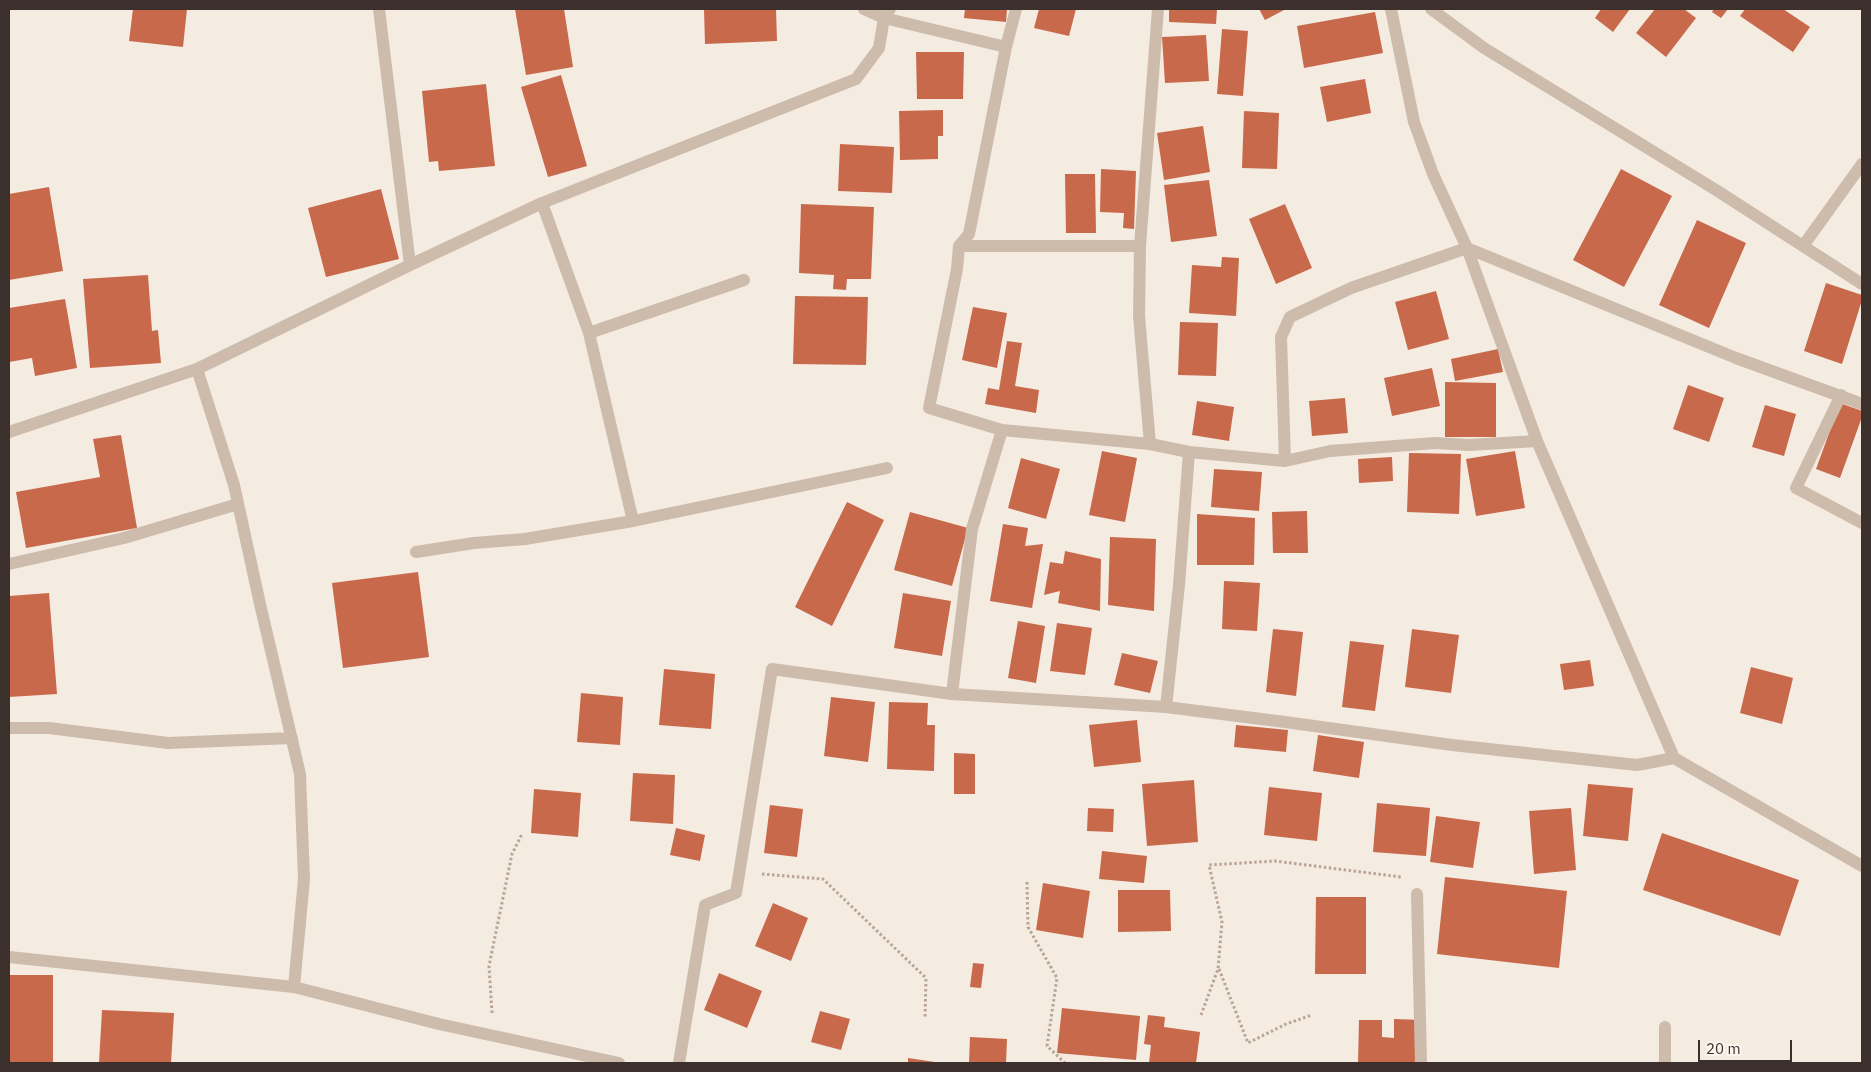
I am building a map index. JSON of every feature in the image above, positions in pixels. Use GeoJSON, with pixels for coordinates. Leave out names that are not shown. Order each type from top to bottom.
{"type":"FeatureCollection","features":[{"type":"Feature","properties":{"kind":"street"},"geometry":{"type":"LineString","coordinates":[[379,9],[410,265]]}},
{"type":"Feature","properties":{"kind":"street"},"geometry":{"type":"LineString","coordinates":[[864,9],[887,13],[1006,47]]}},
{"type":"Feature","properties":{"kind":"street"},"geometry":{"type":"LineString","coordinates":[[1016,9],[1006,47],[969,234],[959,246],[957,269],[929,408],[1002,430],[1150,444],[1189,452],[1286,461],[1330,450],[1435,443],[1469,445],[1537,441]]}},
{"type":"Feature","properties":{"kind":"street"},"geometry":{"type":"LineString","coordinates":[[1150,444],[1139,316],[1140,246],[1158,9]]}},
{"type":"Feature","properties":{"kind":"street"},"geometry":{"type":"LineString","coordinates":[[1391,9],[1414,122],[1433,174],[1467,248],[1537,441],[1674,758],[1862,866]]}},
{"type":"Feature","properties":{"kind":"street"},"geometry":{"type":"LineString","coordinates":[[1431,9],[1484,48],[1716,190],[1862,284]]}},
{"type":"Feature","properties":{"kind":"street"},"geometry":{"type":"LineString","coordinates":[[9,432],[197,369],[542,203],[856,79],[879,48],[887,13]]}},
{"type":"Feature","properties":{"kind":"street"},"geometry":{"type":"LineString","coordinates":[[1803,246],[1862,164]]}},
{"type":"Feature","properties":{"kind":"street"},"geometry":{"type":"LineString","coordinates":[[542,203],[589,333],[634,521]]}},
{"type":"Feature","properties":{"kind":"street"},"geometry":{"type":"LineString","coordinates":[[959,246],[1140,246]]}},
{"type":"Feature","properties":{"kind":"street"},"geometry":{"type":"LineString","coordinates":[[1286,461],[1281,337],[1290,316],[1351,288],[1467,248],[1736,358],[1862,404]]}},
{"type":"Feature","properties":{"kind":"street"},"geometry":{"type":"LineString","coordinates":[[589,333],[744,280]]}},
{"type":"Feature","properties":{"kind":"street"},"geometry":{"type":"LineString","coordinates":[[197,369],[234,485],[300,774],[304,879],[294,987]]}},
{"type":"Feature","properties":{"kind":"street"},"geometry":{"type":"LineString","coordinates":[[1841,395],[1796,488],[1862,523]]}},
{"type":"Feature","properties":{"kind":"street"},"geometry":{"type":"LineString","coordinates":[[952,694],[972,529],[1002,430]]}},
{"type":"Feature","properties":{"kind":"street"},"geometry":{"type":"LineString","coordinates":[[1166,707],[1180,585],[1189,452]]}},
{"type":"Feature","properties":{"kind":"street"},"geometry":{"type":"LineString","coordinates":[[416,552],[474,543],[524,539],[634,521],[887,468]]}},
{"type":"Feature","properties":{"kind":"street"},"geometry":{"type":"LineString","coordinates":[[9,564],[124,538],[238,504]]}},
{"type":"Feature","properties":{"kind":"street"},"geometry":{"type":"LineString","coordinates":[[679,1063],[705,905],[736,893],[772,669],[952,694],[1166,707],[1452,745],[1637,765],[1674,758]]}},
{"type":"Feature","properties":{"kind":"street"},"geometry":{"type":"LineString","coordinates":[[9,728],[48,728],[168,743],[292,738]]}},
{"type":"Feature","properties":{"kind":"street"},"geometry":{"type":"LineString","coordinates":[[1417,894],[1421,1063]]}},
{"type":"Feature","properties":{"kind":"street"},"geometry":{"type":"LineString","coordinates":[[9,957],[294,987],[439,1024],[619,1063]]}},
{"type":"Feature","properties":{"kind":"street"},"geometry":{"type":"LineString","coordinates":[[1665,1027],[1665,1063]]}},
{"type":"Feature","properties":{"kind":"path"},"geometry":{"type":"LineString","coordinates":[[493,1036],[489,966],[512,854],[522,834]]}},
{"type":"Feature","properties":{"kind":"path"},"geometry":{"type":"LineString","coordinates":[[1201,1015],[1218,969],[1222,922],[1209,865],[1275,861],[1402,877],[1417,894]]}},
{"type":"Feature","properties":{"kind":"path"},"geometry":{"type":"LineString","coordinates":[[739,872],[823,879],[926,978],[925,1018]]}},
{"type":"Feature","properties":{"kind":"path"},"geometry":{"type":"LineString","coordinates":[[1027,882],[1028,927],[1057,978],[1047,1046],[1066,1063]]}},
{"type":"Feature","properties":{"kind":"path"},"geometry":{"type":"LineString","coordinates":[[1218,969],[1248,1043],[1286,1024],[1312,1015]]}},
{"type":"Feature","properties":{"kind":"building"},"geometry":{"type":"Polygon","coordinates":[[[133,9],[187,9],[183,47],[129,41],[133,9]]]}},
{"type":"Feature","properties":{"kind":"building"},"geometry":{"type":"Polygon","coordinates":[[[515,9],[564,9],[573,67],[526,75],[515,9]]]}},
{"type":"Feature","properties":{"kind":"building"},"geometry":{"type":"Polygon","coordinates":[[[704,9],[776,9],[777,41],[705,44],[704,9]]]}},
{"type":"Feature","properties":{"kind":"building"},"geometry":{"type":"Polygon","coordinates":[[[965,9],[1007,9],[1006,22],[964,18],[965,9]]]}},
{"type":"Feature","properties":{"kind":"building"},"geometry":{"type":"Polygon","coordinates":[[[1039,9],[1076,9],[1069,36],[1034,28],[1039,9]]]}},
{"type":"Feature","properties":{"kind":"building"},"geometry":{"type":"Polygon","coordinates":[[[1169,9],[1217,9],[1216,24],[1169,22],[1169,9]]]}},
{"type":"Feature","properties":{"kind":"building"},"geometry":{"type":"Polygon","coordinates":[[[1259,9],[1286,9],[1265,20],[1259,9]]]}},
{"type":"Feature","properties":{"kind":"building"},"geometry":{"type":"Polygon","coordinates":[[[1601,9],[1630,9],[1613,32],[1595,18],[1601,9]]]}},
{"type":"Feature","properties":{"kind":"building"},"geometry":{"type":"Polygon","coordinates":[[[1655,9],[1684,9],[1696,18],[1666,57],[1636,33],[1655,9]]]}},
{"type":"Feature","properties":{"kind":"building"},"geometry":{"type":"Polygon","coordinates":[[[1714,9],[1728,9],[1721,18],[1712,12],[1714,9]]]}},
{"type":"Feature","properties":{"kind":"building"},"geometry":{"type":"Polygon","coordinates":[[[1745,9],[1783,9],[1810,27],[1793,52],[1740,16],[1745,9]]]}},
{"type":"Feature","properties":{"kind":"building"},"geometry":{"type":"Polygon","coordinates":[[[1375,12],[1383,53],[1304,68],[1297,26],[1375,12]]]}},
{"type":"Feature","properties":{"kind":"building"},"geometry":{"type":"Polygon","coordinates":[[[1222,29],[1248,31],[1243,96],[1217,94],[1222,29]]]}},
{"type":"Feature","properties":{"kind":"building"},"geometry":{"type":"Polygon","coordinates":[[[1206,35],[1209,81],[1165,83],[1162,37],[1206,35]]]}},
{"type":"Feature","properties":{"kind":"building"},"geometry":{"type":"Polygon","coordinates":[[[916,52],[964,52],[963,99],[917,99],[916,52]]]}},
{"type":"Feature","properties":{"kind":"building"},"geometry":{"type":"Polygon","coordinates":[[[561,75],[587,166],[548,177],[521,87],[561,75]]]}},
{"type":"Feature","properties":{"kind":"building"},"geometry":{"type":"Polygon","coordinates":[[[1365,79],[1371,113],[1327,122],[1320,87],[1365,79]]]}},
{"type":"Feature","properties":{"kind":"building"},"geometry":{"type":"Polygon","coordinates":[[[486,84],[495,166],[439,171],[438,161],[429,162],[422,91],[486,84]]]}},
{"type":"Feature","properties":{"kind":"building"},"geometry":{"type":"Polygon","coordinates":[[[943,110],[943,136],[938,136],[938,159],[900,160],[899,111],[943,110]]]}},
{"type":"Feature","properties":{"kind":"building"},"geometry":{"type":"Polygon","coordinates":[[[1244,111],[1279,113],[1277,169],[1242,168],[1244,111]]]}},
{"type":"Feature","properties":{"kind":"building"},"geometry":{"type":"Polygon","coordinates":[[[1203,126],[1210,172],[1164,180],[1157,133],[1203,126]]]}},
{"type":"Feature","properties":{"kind":"building"},"geometry":{"type":"Polygon","coordinates":[[[840,144],[894,147],[892,193],[838,191],[840,144]]]}},
{"type":"Feature","properties":{"kind":"building"},"geometry":{"type":"Polygon","coordinates":[[[1101,169],[1136,171],[1134,229],[1123,228],[1124,213],[1100,212],[1101,169]]]}},
{"type":"Feature","properties":{"kind":"building"},"geometry":{"type":"Polygon","coordinates":[[[1621,169],[1672,196],[1624,287],[1573,260],[1621,169]]]}},
{"type":"Feature","properties":{"kind":"building"},"geometry":{"type":"Polygon","coordinates":[[[1065,174],[1095,174],[1096,233],[1066,233],[1065,174]]]}},
{"type":"Feature","properties":{"kind":"building"},"geometry":{"type":"Polygon","coordinates":[[[1209,180],[1217,236],[1171,242],[1164,185],[1209,180]]]}},
{"type":"Feature","properties":{"kind":"building"},"geometry":{"type":"Polygon","coordinates":[[[49,187],[63,271],[9,280],[9,194],[49,187]]]}},
{"type":"Feature","properties":{"kind":"building"},"geometry":{"type":"Polygon","coordinates":[[[381,189],[399,259],[326,277],[308,208],[381,189]]]}},
{"type":"Feature","properties":{"kind":"building"},"geometry":{"type":"Polygon","coordinates":[[[801,204],[874,207],[871,279],[847,279],[846,290],[833,289],[834,275],[799,273],[801,204]]]}},
{"type":"Feature","properties":{"kind":"building"},"geometry":{"type":"Polygon","coordinates":[[[1285,204],[1312,268],[1276,284],[1249,219],[1285,204]]]}},
{"type":"Feature","properties":{"kind":"building"},"geometry":{"type":"Polygon","coordinates":[[[1697,220],[1746,243],[1709,328],[1659,305],[1697,220]]]}},
{"type":"Feature","properties":{"kind":"building"},"geometry":{"type":"Polygon","coordinates":[[[1222,257],[1239,258],[1236,316],[1189,313],[1192,265],[1221,267],[1222,257]]]}},
{"type":"Feature","properties":{"kind":"building"},"geometry":{"type":"Polygon","coordinates":[[[148,275],[152,331],[158,330],[161,363],[90,368],[83,279],[148,275]]]}},
{"type":"Feature","properties":{"kind":"building"},"geometry":{"type":"Polygon","coordinates":[[[1826,283],[1862,295],[1842,364],[1804,351],[1826,283]]]}},
{"type":"Feature","properties":{"kind":"building"},"geometry":{"type":"Polygon","coordinates":[[[1436,291],[1449,339],[1408,350],[1395,302],[1436,291]]]}},
{"type":"Feature","properties":{"kind":"building"},"geometry":{"type":"Polygon","coordinates":[[[795,296],[868,297],[866,365],[793,364],[795,296]]]}},
{"type":"Feature","properties":{"kind":"building"},"geometry":{"type":"Polygon","coordinates":[[[65,299],[77,368],[35,376],[32,358],[9,362],[9,308],[65,299]]]}},
{"type":"Feature","properties":{"kind":"building"},"geometry":{"type":"Polygon","coordinates":[[[973,307],[1007,313],[997,368],[962,360],[973,307]]]}},
{"type":"Feature","properties":{"kind":"building"},"geometry":{"type":"Polygon","coordinates":[[[1180,322],[1218,323],[1216,376],[1178,375],[1180,322]]]}},
{"type":"Feature","properties":{"kind":"building"},"geometry":{"type":"Polygon","coordinates":[[[1007,341],[1022,343],[1015,386],[1039,390],[1036,413],[985,404],[988,388],[999,390],[1007,341]]]}},
{"type":"Feature","properties":{"kind":"building"},"geometry":{"type":"Polygon","coordinates":[[[1498,349],[1503,372],[1455,381],[1451,359],[1498,349]]]}},
{"type":"Feature","properties":{"kind":"building"},"geometry":{"type":"Polygon","coordinates":[[[1432,368],[1440,406],[1392,416],[1384,378],[1432,368]]]}},
{"type":"Feature","properties":{"kind":"building"},"geometry":{"type":"Polygon","coordinates":[[[1445,382],[1496,383],[1496,437],[1445,437],[1445,382]]]}},
{"type":"Feature","properties":{"kind":"building"},"geometry":{"type":"Polygon","coordinates":[[[1688,385],[1724,398],[1709,442],[1673,429],[1688,385]]]}},
{"type":"Feature","properties":{"kind":"building"},"geometry":{"type":"Polygon","coordinates":[[[1345,398],[1348,433],[1312,436],[1309,401],[1345,398]]]}},
{"type":"Feature","properties":{"kind":"building"},"geometry":{"type":"Polygon","coordinates":[[[1197,401],[1234,407],[1229,441],[1192,435],[1197,401]]]}},
{"type":"Feature","properties":{"kind":"building"},"geometry":{"type":"Polygon","coordinates":[[[1840,403],[1862,411],[1862,417],[1840,478],[1816,469],[1840,403]]]}},
{"type":"Feature","properties":{"kind":"building"},"geometry":{"type":"Polygon","coordinates":[[[1765,405],[1796,414],[1784,456],[1752,447],[1765,405]]]}},
{"type":"Feature","properties":{"kind":"building"},"geometry":{"type":"Polygon","coordinates":[[[121,435],[137,528],[26,548],[16,492],[100,477],[93,439],[121,435]]]}},
{"type":"Feature","properties":{"kind":"building"},"geometry":{"type":"Polygon","coordinates":[[[1102,451],[1137,458],[1125,522],[1089,515],[1102,451]]]}},
{"type":"Feature","properties":{"kind":"building"},"geometry":{"type":"Polygon","coordinates":[[[1515,451],[1525,508],[1476,516],[1466,459],[1515,451]]]}},
{"type":"Feature","properties":{"kind":"building"},"geometry":{"type":"Polygon","coordinates":[[[1409,453],[1461,454],[1459,514],[1407,512],[1409,453]]]}},
{"type":"Feature","properties":{"kind":"building"},"geometry":{"type":"Polygon","coordinates":[[[1392,457],[1393,481],[1359,483],[1358,459],[1392,457]]]}},
{"type":"Feature","properties":{"kind":"building"},"geometry":{"type":"Polygon","coordinates":[[[1021,458],[1060,469],[1046,519],[1008,508],[1021,458]]]}},
{"type":"Feature","properties":{"kind":"building"},"geometry":{"type":"Polygon","coordinates":[[[1214,469],[1262,472],[1259,511],[1211,507],[1214,469]]]}},
{"type":"Feature","properties":{"kind":"building"},"geometry":{"type":"Polygon","coordinates":[[[847,502],[884,520],[832,626],[795,607],[847,502]]]}},
{"type":"Feature","properties":{"kind":"building"},"geometry":{"type":"Polygon","coordinates":[[[1307,511],[1308,553],[1273,553],[1272,512],[1307,511]]]}},
{"type":"Feature","properties":{"kind":"building"},"geometry":{"type":"Polygon","coordinates":[[[910,512],[968,528],[952,586],[894,570],[910,512]]]}},
{"type":"Feature","properties":{"kind":"building"},"geometry":{"type":"Polygon","coordinates":[[[1197,514],[1255,518],[1254,565],[1197,565],[1197,514]]]}},
{"type":"Feature","properties":{"kind":"building"},"geometry":{"type":"Polygon","coordinates":[[[1003,524],[1028,528],[1025,546],[1043,544],[1032,608],[990,601],[1003,524]]]}},
{"type":"Feature","properties":{"kind":"building"},"geometry":{"type":"Polygon","coordinates":[[[1110,537],[1156,539],[1154,611],[1108,605],[1110,537]]]}},
{"type":"Feature","properties":{"kind":"building"},"geometry":{"type":"Polygon","coordinates":[[[1065,551],[1101,559],[1100,611],[1058,603],[1060,591],[1044,595],[1050,562],[1063,564],[1065,551]]]}},
{"type":"Feature","properties":{"kind":"building"},"geometry":{"type":"Polygon","coordinates":[[[418,572],[429,657],[343,668],[332,583],[418,572]]]}},
{"type":"Feature","properties":{"kind":"building"},"geometry":{"type":"Polygon","coordinates":[[[1224,581],[1260,583],[1257,631],[1222,629],[1224,581]]]}},
{"type":"Feature","properties":{"kind":"building"},"geometry":{"type":"Polygon","coordinates":[[[49,593],[57,694],[9,697],[9,596],[49,593]]]}},
{"type":"Feature","properties":{"kind":"building"},"geometry":{"type":"Polygon","coordinates":[[[903,593],[951,601],[942,656],[894,648],[903,593]]]}},
{"type":"Feature","properties":{"kind":"building"},"geometry":{"type":"Polygon","coordinates":[[[1018,621],[1045,626],[1036,683],[1008,678],[1018,621]]]}},
{"type":"Feature","properties":{"kind":"building"},"geometry":{"type":"Polygon","coordinates":[[[1057,623],[1092,628],[1085,675],[1050,671],[1057,623]]]}},
{"type":"Feature","properties":{"kind":"building"},"geometry":{"type":"Polygon","coordinates":[[[1273,629],[1303,632],[1296,696],[1266,692],[1273,629]]]}},
{"type":"Feature","properties":{"kind":"building"},"geometry":{"type":"Polygon","coordinates":[[[1412,629],[1459,635],[1451,693],[1405,687],[1412,629]]]}},
{"type":"Feature","properties":{"kind":"building"},"geometry":{"type":"Polygon","coordinates":[[[1350,641],[1384,645],[1375,711],[1342,707],[1350,641]]]}},
{"type":"Feature","properties":{"kind":"building"},"geometry":{"type":"Polygon","coordinates":[[[1122,653],[1158,661],[1150,693],[1114,685],[1122,653]]]}},
{"type":"Feature","properties":{"kind":"building"},"geometry":{"type":"Polygon","coordinates":[[[1590,660],[1594,686],[1564,690],[1560,664],[1590,660]]]}},
{"type":"Feature","properties":{"kind":"building"},"geometry":{"type":"Polygon","coordinates":[[[1751,667],[1793,678],[1782,724],[1740,713],[1751,667]]]}},
{"type":"Feature","properties":{"kind":"building"},"geometry":{"type":"Polygon","coordinates":[[[664,669],[715,674],[711,729],[659,725],[664,669]]]}},
{"type":"Feature","properties":{"kind":"building"},"geometry":{"type":"Polygon","coordinates":[[[581,693],[623,697],[620,745],[577,742],[581,693]]]}},
{"type":"Feature","properties":{"kind":"building"},"geometry":{"type":"Polygon","coordinates":[[[831,697],[875,702],[868,762],[824,756],[831,697]]]}},
{"type":"Feature","properties":{"kind":"building"},"geometry":{"type":"Polygon","coordinates":[[[889,702],[928,703],[927,725],[935,725],[934,771],[887,769],[889,702]]]}},
{"type":"Feature","properties":{"kind":"building"},"geometry":{"type":"Polygon","coordinates":[[[1137,720],[1141,762],[1094,767],[1089,725],[1137,720]]]}},
{"type":"Feature","properties":{"kind":"building"},"geometry":{"type":"Polygon","coordinates":[[[1236,725],[1288,730],[1286,752],[1234,747],[1236,725]]]}},
{"type":"Feature","properties":{"kind":"building"},"geometry":{"type":"Polygon","coordinates":[[[1318,735],[1364,742],[1359,778],[1313,771],[1318,735]]]}},
{"type":"Feature","properties":{"kind":"building"},"geometry":{"type":"Polygon","coordinates":[[[954,753],[975,754],[975,794],[954,794],[954,753]]]}},
{"type":"Feature","properties":{"kind":"building"},"geometry":{"type":"Polygon","coordinates":[[[633,773],[675,775],[673,824],[630,821],[633,773]]]}},
{"type":"Feature","properties":{"kind":"building"},"geometry":{"type":"Polygon","coordinates":[[[1194,780],[1198,842],[1147,846],[1142,784],[1194,780]]]}},
{"type":"Feature","properties":{"kind":"building"},"geometry":{"type":"Polygon","coordinates":[[[1588,784],[1633,788],[1628,841],[1583,836],[1588,784]]]}},
{"type":"Feature","properties":{"kind":"building"},"geometry":{"type":"Polygon","coordinates":[[[1269,787],[1322,793],[1317,841],[1264,835],[1269,787]]]}},
{"type":"Feature","properties":{"kind":"building"},"geometry":{"type":"Polygon","coordinates":[[[534,789],[581,793],[578,837],[531,833],[534,789]]]}},
{"type":"Feature","properties":{"kind":"building"},"geometry":{"type":"Polygon","coordinates":[[[1377,803],[1430,808],[1426,856],[1373,852],[1377,803]]]}},
{"type":"Feature","properties":{"kind":"building"},"geometry":{"type":"Polygon","coordinates":[[[770,805],[803,809],[797,857],[764,853],[770,805]]]}},
{"type":"Feature","properties":{"kind":"building"},"geometry":{"type":"Polygon","coordinates":[[[1088,808],[1114,809],[1113,832],[1087,831],[1088,808]]]}},
{"type":"Feature","properties":{"kind":"building"},"geometry":{"type":"Polygon","coordinates":[[[1571,808],[1576,870],[1534,874],[1529,811],[1571,808]]]}},
{"type":"Feature","properties":{"kind":"building"},"geometry":{"type":"Polygon","coordinates":[[[1436,816],[1480,822],[1473,868],[1430,862],[1436,816]]]}},
{"type":"Feature","properties":{"kind":"building"},"geometry":{"type":"Polygon","coordinates":[[[676,828],[705,835],[700,861],[670,855],[676,828]]]}},
{"type":"Feature","properties":{"kind":"building"},"geometry":{"type":"Polygon","coordinates":[[[1662,833],[1799,880],[1780,936],[1643,890],[1662,833]]]}},
{"type":"Feature","properties":{"kind":"building"},"geometry":{"type":"Polygon","coordinates":[[[1102,851],[1147,856],[1144,883],[1099,879],[1102,851]]]}},
{"type":"Feature","properties":{"kind":"building"},"geometry":{"type":"Polygon","coordinates":[[[1445,877],[1567,891],[1559,968],[1437,954],[1445,877]]]}},
{"type":"Feature","properties":{"kind":"building"},"geometry":{"type":"Polygon","coordinates":[[[1043,883],[1090,891],[1083,938],[1036,930],[1043,883]]]}},
{"type":"Feature","properties":{"kind":"building"},"geometry":{"type":"Polygon","coordinates":[[[1118,890],[1170,890],[1171,931],[1118,932],[1118,890]]]}},
{"type":"Feature","properties":{"kind":"building"},"geometry":{"type":"Polygon","coordinates":[[[1316,897],[1366,897],[1366,974],[1315,974],[1316,897]]]}},
{"type":"Feature","properties":{"kind":"building"},"geometry":{"type":"Polygon","coordinates":[[[773,903],[808,918],[791,961],[755,946],[773,903]]]}},
{"type":"Feature","properties":{"kind":"building"},"geometry":{"type":"Polygon","coordinates":[[[973,963],[984,964],[981,988],[970,987],[973,963]]]}},
{"type":"Feature","properties":{"kind":"building"},"geometry":{"type":"Polygon","coordinates":[[[719,973],[762,991],[747,1028],[704,1010],[719,973]]]}},
{"type":"Feature","properties":{"kind":"building"},"geometry":{"type":"Polygon","coordinates":[[[9,975],[53,975],[53,1063],[9,1063],[9,975]]]}},
{"type":"Feature","properties":{"kind":"building"},"geometry":{"type":"Polygon","coordinates":[[[1062,1008],[1140,1016],[1136,1060],[1057,1053],[1062,1008]]]}},
{"type":"Feature","properties":{"kind":"building"},"geometry":{"type":"Polygon","coordinates":[[[102,1010],[174,1013],[171,1063],[99,1063],[102,1010]]]}},
{"type":"Feature","properties":{"kind":"building"},"geometry":{"type":"Polygon","coordinates":[[[820,1011],[850,1019],[841,1050],[811,1042],[820,1011]]]}},
{"type":"Feature","properties":{"kind":"building"},"geometry":{"type":"Polygon","coordinates":[[[1148,1015],[1165,1017],[1164,1027],[1200,1032],[1196,1063],[1149,1063],[1151,1045],[1144,1044],[1148,1015]]]}},
{"type":"Feature","properties":{"kind":"building"},"geometry":{"type":"Polygon","coordinates":[[[1394,1019],[1423,1020],[1422,1063],[1358,1063],[1359,1020],[1382,1020],[1382,1037],[1394,1038],[1394,1019]]]}},
{"type":"Feature","properties":{"kind":"building"},"geometry":{"type":"Polygon","coordinates":[[[970,1037],[1007,1039],[1006,1063],[969,1063],[970,1037]]]}},
{"type":"Feature","properties":{"kind":"building"},"geometry":{"type":"Polygon","coordinates":[[[908,1058],[935,1062],[935,1063],[908,1063],[908,1058]]]}}]}
